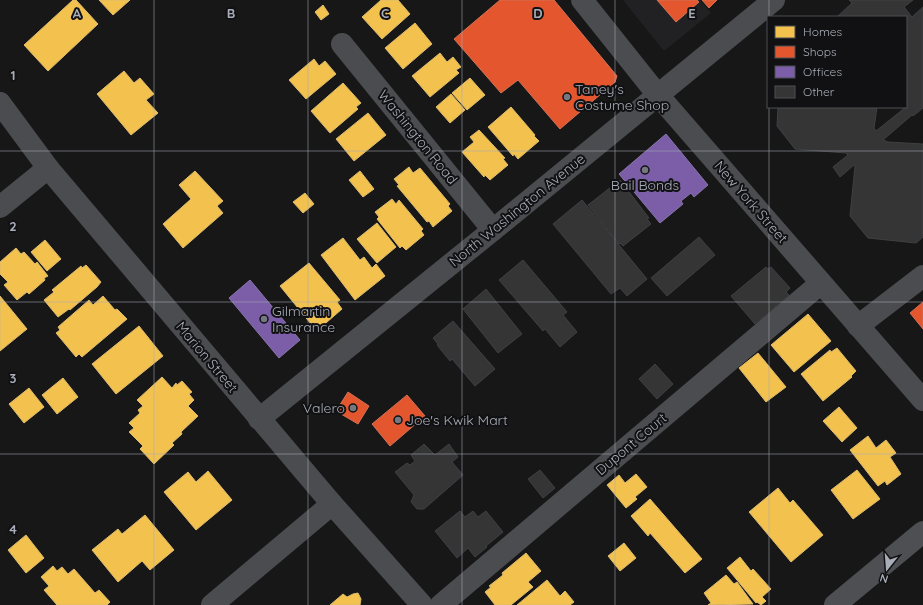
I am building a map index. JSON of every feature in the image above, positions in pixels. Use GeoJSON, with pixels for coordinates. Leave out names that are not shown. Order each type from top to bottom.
{"type":"FeatureCollection","features":[{"type":"Feature","properties":{"kind":"main road"},"geometry":{"type":"LineString","coordinates":[[835,605],[923,532]]}},
{"type":"Feature","properties":{"kind":"street","name":"New York Street"},"geometry":{"type":"LineString","coordinates":[[582,0],[657,94],[923,400]]}},
{"type":"Feature","properties":{"kind":"street","name":"North Washington Avenue"},"geometry":{"type":"LineString","coordinates":[[259,419],[774,0]]}},
{"type":"Feature","properties":{"kind":"street","name":"Washington Road"},"geometry":{"type":"LineString","coordinates":[[342,44],[493,230]]}},
{"type":"Feature","properties":{"kind":"street","name":"Marion Street"},"geometry":{"type":"LineString","coordinates":[[0,104],[48,168],[259,419],[422,605]]}},
{"type":"Feature","properties":{"kind":"street"},"geometry":{"type":"LineString","coordinates":[[0,207],[48,168]]}},
{"type":"Feature","properties":{"kind":"street"},"geometry":{"type":"LineString","coordinates":[[858,326],[923,276]]}},
{"type":"Feature","properties":{"kind":"street","name":"Dupont Court"},"geometry":{"type":"LineString","coordinates":[[441,605],[821,283]]}},
{"type":"Feature","properties":{"kind":"street"},"geometry":{"type":"LineString","coordinates":[[212,605],[332,504]]}},
{"type":"Feature","properties":{"kind":"shaded area"},"geometry":{"type":"Polygon","coordinates":[[[623,0],[700,0],[711,13],[664,51],[623,0]]]}},
{"type":"Feature","properties":{"kind":"building: Homes"},"geometry":{"type":"Polygon","coordinates":[[[73,0],[76,0],[98,24],[48,71],[24,45],[73,0]]]}},
{"type":"Feature","properties":{"kind":"building: Homes"},"geometry":{"type":"Polygon","coordinates":[[[99,0],[130,0],[113,15],[99,0]]]}},
{"type":"Feature","properties":{"kind":"building: Homes"},"geometry":{"type":"Polygon","coordinates":[[[381,0],[398,0],[410,14],[382,39],[362,17],[381,0]]]}},
{"type":"Feature","properties":{"kind":"building: Homes"},"geometry":{"type":"Polygon","coordinates":[[[323,5],[329,14],[321,20],[315,12],[323,5]]]}},
{"type":"Feature","properties":{"kind":"building: Homes"},"geometry":{"type":"Polygon","coordinates":[[[415,23],[432,44],[403,69],[385,48],[415,23]]]}},
{"type":"Feature","properties":{"kind":"building: Homes"},"geometry":{"type":"Polygon","coordinates":[[[440,53],[447,62],[453,57],[461,67],[456,70],[459,73],[430,97],[412,76],[440,53]]]}},
{"type":"Feature","properties":{"kind":"building: Homes"},"geometry":{"type":"Polygon","coordinates":[[[314,59],[319,66],[325,61],[336,74],[306,99],[289,80],[314,59]]]}},
{"type":"Feature","properties":{"kind":"building: Homes"},"geometry":{"type":"Polygon","coordinates":[[[124,71],[134,83],[140,78],[154,94],[146,100],[158,113],[131,135],[97,94],[124,71]]]}},
{"type":"Feature","properties":{"kind":"building: Homes"},"geometry":{"type":"Polygon","coordinates":[[[470,78],[485,95],[467,110],[452,93],[470,78]]]}},
{"type":"Feature","properties":{"kind":"building: Homes"},"geometry":{"type":"Polygon","coordinates":[[[343,83],[361,103],[356,107],[358,109],[330,133],[311,111],[343,83]]]}},
{"type":"Feature","properties":{"kind":"building: Homes"},"geometry":{"type":"Polygon","coordinates":[[[451,94],[465,110],[450,123],[436,107],[451,94]]]}},
{"type":"Feature","properties":{"kind":"building: Homes"},"geometry":{"type":"Polygon","coordinates":[[[511,107],[539,141],[518,159],[514,154],[513,156],[488,127],[511,107]]]}},
{"type":"Feature","properties":{"kind":"building: Homes"},"geometry":{"type":"Polygon","coordinates":[[[368,113],[386,135],[354,161],[336,139],[368,113]]]}},
{"type":"Feature","properties":{"kind":"building: Homes"},"geometry":{"type":"Polygon","coordinates":[[[479,130],[505,158],[503,159],[508,165],[490,180],[485,175],[484,177],[462,152],[474,142],[470,137],[479,130]]]}},
{"type":"Feature","properties":{"kind":"building: Homes"},"geometry":{"type":"Polygon","coordinates":[[[409,167],[413,173],[420,168],[450,204],[448,206],[452,211],[433,227],[429,221],[427,222],[397,186],[399,185],[394,179],[409,167]]]}},
{"type":"Feature","properties":{"kind":"building: Homes"},"geometry":{"type":"Polygon","coordinates":[[[195,171],[223,201],[217,206],[223,213],[183,248],[163,224],[191,199],[179,185],[195,171]]]}},
{"type":"Feature","properties":{"kind":"building: Homes"},"geometry":{"type":"Polygon","coordinates":[[[360,171],[374,189],[363,197],[349,180],[360,171]]]}},
{"type":"Feature","properties":{"kind":"building: Homes"},"geometry":{"type":"Polygon","coordinates":[[[305,193],[314,204],[303,213],[293,202],[305,193]]]}},
{"type":"Feature","properties":{"kind":"building: Homes"},"geometry":{"type":"Polygon","coordinates":[[[392,199],[396,204],[399,200],[423,229],[421,231],[424,235],[406,250],[402,246],[400,248],[377,219],[379,217],[375,212],[392,199]]]}},
{"type":"Feature","properties":{"kind":"building: Homes"},"geometry":{"type":"Polygon","coordinates":[[[377,223],[396,247],[377,263],[357,239],[377,223]]]}},
{"type":"Feature","properties":{"kind":"building: Homes"},"geometry":{"type":"Polygon","coordinates":[[[343,238],[360,260],[364,257],[372,268],[376,264],[385,276],[355,300],[321,255],[343,238]]]}},
{"type":"Feature","properties":{"kind":"building: Homes"},"geometry":{"type":"Polygon","coordinates":[[[45,240],[61,259],[47,271],[31,252],[45,240]]]}},
{"type":"Feature","properties":{"kind":"building: Homes"},"geometry":{"type":"Polygon","coordinates":[[[16,248],[21,254],[24,252],[35,264],[37,262],[48,276],[44,278],[45,280],[29,294],[27,292],[17,300],[4,285],[8,282],[0,274],[0,262],[16,248]]]}},
{"type":"Feature","properties":{"kind":"building: Homes"},"geometry":{"type":"Polygon","coordinates":[[[309,263],[340,300],[337,302],[342,309],[319,329],[313,322],[311,324],[280,286],[309,263]]]}},
{"type":"Feature","properties":{"kind":"building: Homes"},"geometry":{"type":"Polygon","coordinates":[[[86,265],[101,282],[70,310],[69,309],[58,317],[44,300],[54,292],[52,290],[81,266],[82,268],[86,265]]]}},
{"type":"Feature","properties":{"kind":"building: Homes"},"geometry":{"type":"Polygon","coordinates":[[[0,296],[27,329],[0,351],[0,296]]]}},
{"type":"Feature","properties":{"kind":"building: Homes"},"geometry":{"type":"Polygon","coordinates":[[[103,296],[115,310],[117,309],[127,319],[82,357],[79,354],[76,357],[56,333],[60,330],[58,327],[89,300],[93,305],[103,296]]]}},
{"type":"Feature","properties":{"kind":"building: Homes"},"geometry":{"type":"Polygon","coordinates":[[[808,314],[831,341],[794,372],[771,345],[808,314]]]}},
{"type":"Feature","properties":{"kind":"building: Homes"},"geometry":{"type":"Polygon","coordinates":[[[139,326],[163,356],[116,394],[92,364],[139,326]]]}},
{"type":"Feature","properties":{"kind":"building: Homes"},"geometry":{"type":"Polygon","coordinates":[[[837,348],[856,371],[851,376],[852,377],[823,401],[801,374],[830,350],[831,352],[837,348]]]}},
{"type":"Feature","properties":{"kind":"building: Homes"},"geometry":{"type":"Polygon","coordinates":[[[758,353],[786,387],[766,402],[739,368],[758,353]]]}},
{"type":"Feature","properties":{"kind":"building: Homes"},"geometry":{"type":"Polygon","coordinates":[[[162,377],[172,388],[176,383],[177,385],[182,381],[192,392],[189,394],[194,400],[188,406],[198,416],[181,432],[182,434],[172,443],[174,445],[154,464],[140,449],[143,446],[129,432],[134,428],[129,423],[140,413],[138,410],[143,406],[137,400],[162,377]]]}},
{"type":"Feature","properties":{"kind":"building: Homes"},"geometry":{"type":"Polygon","coordinates":[[[63,378],[78,397],[57,414],[42,395],[63,378]]]}},
{"type":"Feature","properties":{"kind":"building: Homes"},"geometry":{"type":"Polygon","coordinates":[[[29,388],[44,407],[24,423],[9,404],[29,388]]]}},
{"type":"Feature","properties":{"kind":"building: Homes"},"geometry":{"type":"Polygon","coordinates":[[[839,407],[857,428],[842,442],[823,421],[839,407]]]}},
{"type":"Feature","properties":{"kind":"building: Homes"},"geometry":{"type":"Polygon","coordinates":[[[868,436],[876,448],[886,440],[896,453],[890,457],[901,474],[887,485],[885,481],[878,486],[850,450],[868,436]]]}},
{"type":"Feature","properties":{"kind":"building: Homes"},"geometry":{"type":"Polygon","coordinates":[[[857,470],[880,499],[853,519],[831,490],[857,470]]]}},
{"type":"Feature","properties":{"kind":"building: Homes"},"geometry":{"type":"Polygon","coordinates":[[[208,471],[232,500],[196,530],[164,492],[188,472],[196,482],[208,471]]]}},
{"type":"Feature","properties":{"kind":"building: Homes"},"geometry":{"type":"Polygon","coordinates":[[[636,474],[647,487],[635,497],[637,499],[626,508],[607,485],[619,475],[625,483],[636,474]]]}},
{"type":"Feature","properties":{"kind":"building: Homes"},"geometry":{"type":"Polygon","coordinates":[[[778,488],[790,503],[793,500],[823,535],[791,562],[749,512],[778,488]]]}},
{"type":"Feature","properties":{"kind":"building: Homes"},"geometry":{"type":"Polygon","coordinates":[[[650,499],[702,559],[685,573],[650,533],[648,536],[631,516],[650,499]]]}},
{"type":"Feature","properties":{"kind":"building: Homes"},"geometry":{"type":"Polygon","coordinates":[[[145,515],[174,550],[150,570],[142,561],[118,582],[92,550],[118,529],[122,534],[145,515]]]}},
{"type":"Feature","properties":{"kind":"building: Homes"},"geometry":{"type":"Polygon","coordinates":[[[26,535],[44,558],[26,573],[8,550],[26,535]]]}},
{"type":"Feature","properties":{"kind":"building: Homes"},"geometry":{"type":"Polygon","coordinates":[[[624,543],[636,558],[620,571],[608,556],[624,543]]]}},
{"type":"Feature","properties":{"kind":"building: Homes"},"geometry":{"type":"Polygon","coordinates":[[[526,553],[541,571],[528,582],[533,587],[511,605],[495,605],[485,592],[491,587],[489,586],[503,575],[502,573],[526,553]]]}},
{"type":"Feature","properties":{"kind":"building: Homes"},"geometry":{"type":"Polygon","coordinates":[[[740,557],[751,571],[753,569],[771,589],[762,597],[766,601],[761,605],[757,602],[756,603],[727,568],[740,557]]]}},
{"type":"Feature","properties":{"kind":"building: Homes"},"geometry":{"type":"Polygon","coordinates":[[[53,566],[57,571],[62,567],[68,574],[74,569],[95,593],[99,590],[110,602],[107,605],[57,605],[44,590],[49,586],[41,577],[53,566]]]}},
{"type":"Feature","properties":{"kind":"building: Homes"},"geometry":{"type":"Polygon","coordinates":[[[726,575],[734,584],[737,582],[753,604],[708,605],[711,603],[704,593],[726,575]]]}},
{"type":"Feature","properties":{"kind":"building: Homes"},"geometry":{"type":"Polygon","coordinates":[[[547,580],[560,596],[565,591],[574,602],[570,605],[517,605],[547,580]]]}},
{"type":"Feature","properties":{"kind":"building: Homes"},"geometry":{"type":"Polygon","coordinates":[[[358,593],[361,599],[360,605],[330,605],[343,594],[347,597],[358,593]]]}},
{"type":"Feature","properties":{"kind":"building: Shops"},"geometry":{"type":"Polygon","coordinates":[[[500,0],[554,0],[617,76],[615,82],[560,129],[518,80],[501,93],[454,39],[500,0]]]}},
{"type":"Feature","properties":{"kind":"building: Shops"},"geometry":{"type":"Polygon","coordinates":[[[657,0],[697,0],[699,2],[676,22],[657,0]]]}},
{"type":"Feature","properties":{"kind":"building: Shops"},"geometry":{"type":"Polygon","coordinates":[[[702,0],[717,0],[709,8],[702,0]]]}},
{"type":"Feature","properties":{"kind":"building: Shops"},"geometry":{"type":"Polygon","coordinates":[[[923,302],[923,329],[910,313],[923,302]]]}},
{"type":"Feature","properties":{"kind":"building: Shops","name":"Valero"},"geometry":{"type":"Polygon","coordinates":[[[348,392],[369,406],[358,424],[336,411],[348,392]]]}},
{"type":"Feature","properties":{"kind":"building: Shops","name":"Joe's Kwik Mart"},"geometry":{"type":"Polygon","coordinates":[[[407,395],[425,416],[390,446],[372,424],[407,395]]]}},
{"type":"Feature","properties":{"kind":"building: Offices"},"geometry":{"type":"Polygon","coordinates":[[[666,134],[708,185],[694,197],[691,193],[681,201],[683,204],[660,223],[619,174],[666,134]]]}},
{"type":"Feature","properties":{"kind":"building: Offices","name":"Gilmartin Insurance"},"geometry":{"type":"Polygon","coordinates":[[[250,280],[300,340],[279,358],[229,298],[250,280]]]}},
{"type":"Feature","properties":{"kind":"building: Other"},"geometry":{"type":"Polygon","coordinates":[[[849,0],[913,0],[904,7],[912,17],[923,7],[923,108],[913,116],[912,115],[883,140],[888,142],[923,144],[923,237],[916,243],[868,238],[850,216],[855,166],[854,165],[840,177],[833,167],[848,155],[846,153],[795,149],[777,126],[778,108],[877,108],[874,128],[876,131],[905,108],[907,108],[907,16],[838,16],[852,3],[849,0]]]}},
{"type":"Feature","properties":{"kind":"building: Other"},"geometry":{"type":"Polygon","coordinates":[[[620,180],[649,218],[647,219],[651,224],[623,246],[620,243],[619,244],[588,205],[620,180]]]}},
{"type":"Feature","properties":{"kind":"building: Other"},"geometry":{"type":"Polygon","coordinates":[[[582,200],[647,279],[627,296],[620,288],[611,294],[553,224],[582,200]]]}},
{"type":"Feature","properties":{"kind":"building: Other"},"geometry":{"type":"Polygon","coordinates":[[[699,237],[715,255],[667,296],[651,278],[699,237]]]}},
{"type":"Feature","properties":{"kind":"building: Other"},"geometry":{"type":"Polygon","coordinates":[[[523,260],[567,312],[563,315],[577,332],[560,347],[545,329],[543,331],[499,280],[523,260]]]}},
{"type":"Feature","properties":{"kind":"building: Other"},"geometry":{"type":"Polygon","coordinates":[[[766,267],[768,269],[771,267],[790,288],[786,292],[789,295],[755,324],[731,296],[766,267]]]}},
{"type":"Feature","properties":{"kind":"building: Other"},"geometry":{"type":"Polygon","coordinates":[[[486,289],[522,334],[498,353],[463,309],[486,289]]]}},
{"type":"Feature","properties":{"kind":"building: Other"},"geometry":{"type":"Polygon","coordinates":[[[453,321],[495,369],[475,386],[452,359],[450,361],[433,338],[453,321]]]}},
{"type":"Feature","properties":{"kind":"building: Other"},"geometry":{"type":"Polygon","coordinates":[[[655,364],[673,384],[657,399],[639,379],[655,364]]]}},
{"type":"Feature","properties":{"kind":"building: Other"},"geometry":{"type":"Polygon","coordinates":[[[424,444],[435,455],[449,444],[458,457],[452,462],[463,475],[424,509],[417,509],[411,502],[414,495],[395,472],[407,463],[410,465],[415,461],[411,455],[424,444]]]}},
{"type":"Feature","properties":{"kind":"building: Other"},"geometry":{"type":"Polygon","coordinates":[[[540,470],[555,488],[543,498],[528,479],[540,470]]]}},
{"type":"Feature","properties":{"kind":"building: Other"},"geometry":{"type":"Polygon","coordinates":[[[460,511],[465,517],[473,511],[478,517],[486,511],[503,532],[475,557],[468,548],[457,558],[435,531],[460,511]]]}},
{"type":"Feature","properties":{"kind":"place","name":"Taney's Costume Shop"},"geometry":{"type":"Point","coordinates":[567,97]}},
{"type":"Feature","properties":{"kind":"place","name":"Bail Bonds"},"geometry":{"type":"Point","coordinates":[645,170]}},
{"type":"Feature","properties":{"kind":"place","name":"Gilmartin Insurance"},"geometry":{"type":"Point","coordinates":[264,319]}},
{"type":"Feature","properties":{"kind":"place","name":"Valero"},"geometry":{"type":"Point","coordinates":[353,408]}},
{"type":"Feature","properties":{"kind":"place","name":"Joe's Kwik Mart"},"geometry":{"type":"Point","coordinates":[398,420]}}]}
